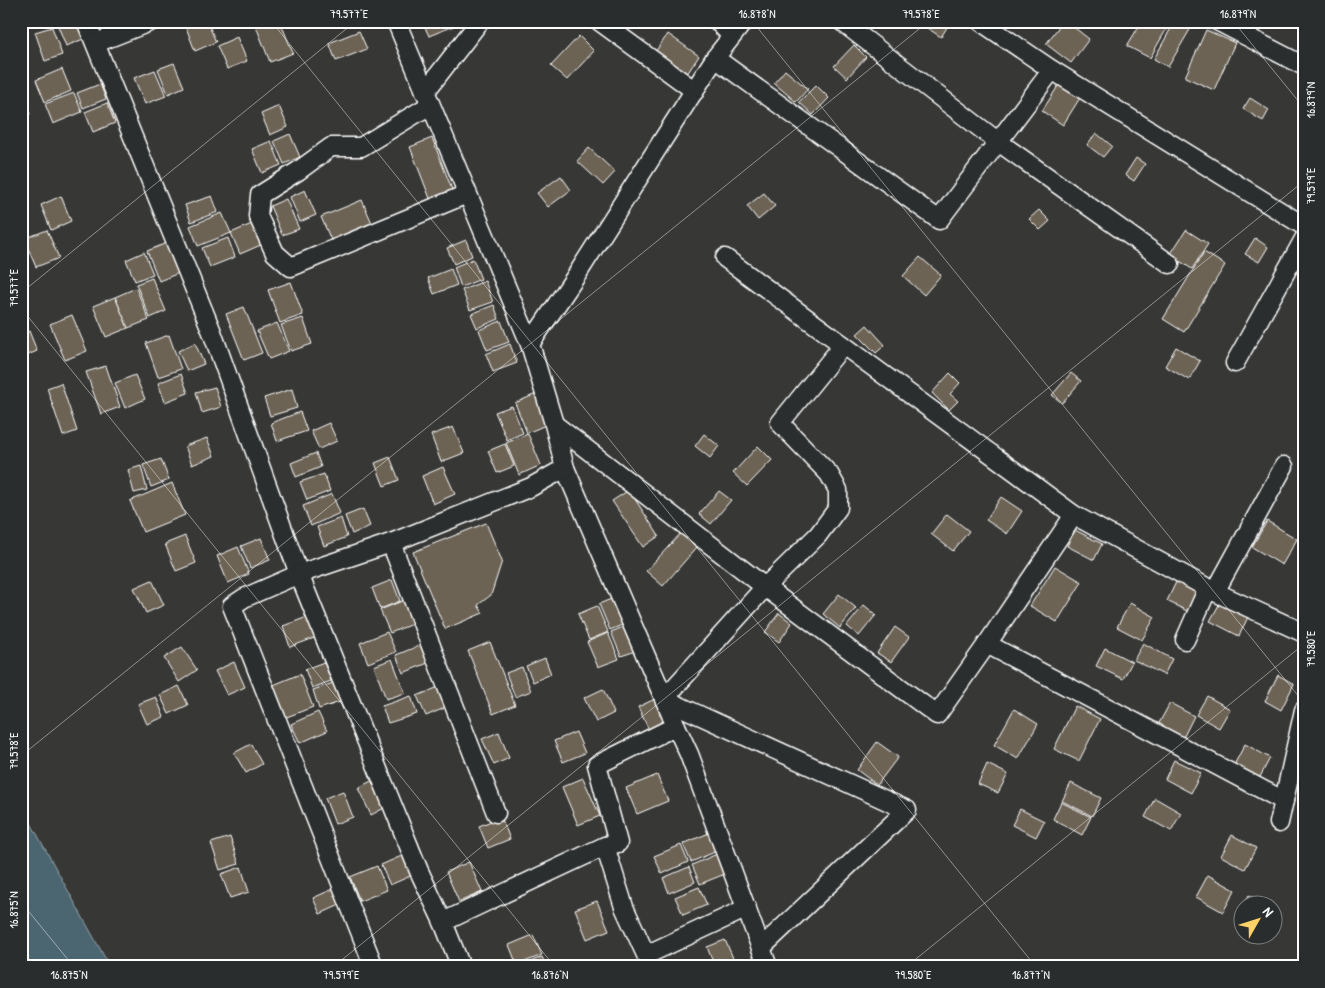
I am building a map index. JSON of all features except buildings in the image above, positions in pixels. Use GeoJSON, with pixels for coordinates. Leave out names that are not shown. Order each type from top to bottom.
{"type":"FeatureCollection","features":[{"type":"Feature","properties":{"kind":"street"},"geometry":{"type":"LineString","coordinates":[[86,21],[212,332],[299,574],[419,871],[443,922],[461,967]]}},
{"type":"Feature","properties":{"kind":"street"},"geometry":{"type":"LineString","coordinates":[[96,43],[152,21]]}},
{"type":"Feature","properties":{"kind":"street"},"geometry":{"type":"LineString","coordinates":[[396,21],[530,344],[565,468],[689,754],[768,967]]}},
{"type":"Feature","properties":{"kind":"street"},"geometry":{"type":"LineString","coordinates":[[467,194],[291,267],[275,253],[258,216],[260,195],[331,147],[361,147],[428,99],[480,21]]}},
{"type":"Feature","properties":{"kind":"street"},"geometry":{"type":"LineString","coordinates":[[599,21],[695,91]]}},
{"type":"Feature","properties":{"kind":"street"},"geometry":{"type":"LineString","coordinates":[[717,21],[732,36]]}},
{"type":"Feature","properties":{"kind":"street"},"geometry":{"type":"LineString","coordinates":[[530,344],[716,58],[744,21]]}},
{"type":"Feature","properties":{"kind":"street"},"geometry":{"type":"LineString","coordinates":[[841,21],[997,141],[1170,264]]}},
{"type":"Feature","properties":{"kind":"street"},"geometry":{"type":"LineString","coordinates":[[980,21],[1052,70],[1304,226]]}},
{"type":"Feature","properties":{"kind":"street"},"geometry":{"type":"LineString","coordinates":[[1218,21],[1304,66]]}},
{"type":"Feature","properties":{"kind":"street"},"geometry":{"type":"LineString","coordinates":[[716,58],[939,220],[1052,70]]}},
{"type":"Feature","properties":{"kind":"street"},"geometry":{"type":"LineString","coordinates":[[1235,363],[1304,239]]}},
{"type":"Feature","properties":{"kind":"street"},"geometry":{"type":"LineString","coordinates":[[725,258],[1074,515],[1211,590],[1304,633]]}},
{"type":"Feature","properties":{"kind":"street"},"geometry":{"type":"LineString","coordinates":[[664,699],[765,587],[818,535],[838,508],[838,490],[829,474],[780,423],[843,344]]}},
{"type":"Feature","properties":{"kind":"street"},"geometry":{"type":"LineString","coordinates":[[554,424],[765,587],[937,715],[1074,515]]}},
{"type":"Feature","properties":{"kind":"street"},"geometry":{"type":"LineString","coordinates":[[1184,640],[1211,590],[1284,466]]}},
{"type":"Feature","properties":{"kind":"street"},"geometry":{"type":"LineString","coordinates":[[374,967],[232,606],[244,598],[299,574],[391,543],[531,487],[565,468]]}},
{"type":"Feature","properties":{"kind":"street"},"geometry":{"type":"LineString","coordinates":[[391,543],[496,813]]}},
{"type":"Feature","properties":{"kind":"street"},"geometry":{"type":"LineString","coordinates":[[987,644],[1284,801]]}},
{"type":"Feature","properties":{"kind":"street"},"geometry":{"type":"LineString","coordinates":[[664,699],[907,810],[761,948]]}},
{"type":"Feature","properties":{"kind":"street"},"geometry":{"type":"LineString","coordinates":[[1279,823],[1304,710]]}},
{"type":"Feature","properties":{"kind":"street"},"geometry":{"type":"LineString","coordinates":[[443,922],[605,846],[618,843],[596,765],[676,726]]}},
{"type":"Feature","properties":{"kind":"street"},"geometry":{"type":"LineString","coordinates":[[605,846],[624,907],[646,955],[747,908]]}},
{"type":"Feature","properties":{"kind":"water"},"geometry":{"type":"Polygon","coordinates":[[[21,805],[110,967],[21,967],[21,805]]]}}]}
